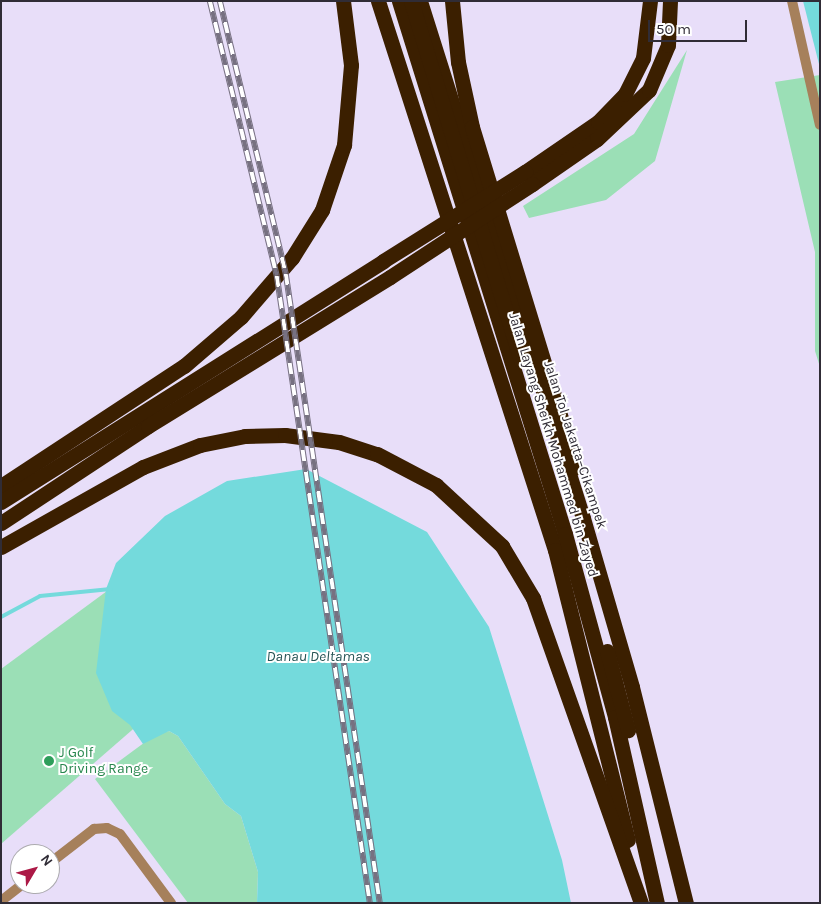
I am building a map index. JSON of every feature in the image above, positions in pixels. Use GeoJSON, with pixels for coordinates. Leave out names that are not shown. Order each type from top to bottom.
{"type":"FeatureCollection","features":[{"type":"Feature","properties":{"kind":"highway"},"geometry":{"type":"LineString","coordinates":[[1,502],[39,468],[184,366],[251,307],[306,238],[331,187],[349,120],[351,65],[343,1]]}},
{"type":"Feature","properties":{"kind":"highway"},"geometry":{"type":"LineString","coordinates":[[378,1],[555,550],[642,903]]}},
{"type":"Feature","properties":{"kind":"highway","name":"Jalan Layang Sheikh Mohammed bin Zayed"},"geometry":{"type":"LineString","coordinates":[[399,1],[565,534],[615,717],[657,903]]}},
{"type":"Feature","properties":{"kind":"highway","name":"Jalan Layang Sheikh Mohammed bin Zayed"},"geometry":{"type":"LineString","coordinates":[[411,1],[621,699],[667,903]]}},
{"type":"Feature","properties":{"kind":"highway","name":"Jalan Tol Jakarta–Cikampek"},"geometry":{"type":"LineString","coordinates":[[420,1],[583,518],[632,687],[686,903]]}},
{"type":"Feature","properties":{"kind":"highway"},"geometry":{"type":"LineString","coordinates":[[452,1],[458,62],[472,127],[576,466],[583,518]]}},
{"type":"Feature","properties":{"kind":"highway"},"geometry":{"type":"LineString","coordinates":[[1,523],[148,426],[390,277],[529,178],[598,122],[625,94],[643,58],[650,1]]}},
{"type":"Feature","properties":{"kind":"highway"},"geometry":{"type":"LineString","coordinates":[[1,486],[39,468],[383,261],[597,140],[649,90],[668,46],[670,1]]}},
{"type":"Feature","properties":{"kind":"highway"},"geometry":{"type":"LineString","coordinates":[[1,547],[143,467],[200,445],[246,436],[285,435],[339,442],[391,460],[436,485],[496,539],[527,585],[642,903]]}},
{"type":"Feature","properties":{"kind":"street"},"geometry":{"type":"LineString","coordinates":[[792,1],[820,125]]}},
{"type":"Feature","properties":{"kind":"street"},"geometry":{"type":"LineString","coordinates":[[60,856],[94,830],[107,828],[120,834],[171,903]]}},
{"type":"Feature","properties":{"kind":"shaded area"},"geometry":{"type":"Polygon","coordinates":[[[687,50],[655,161],[606,200],[529,218],[523,206],[634,134],[687,50]]]}},
{"type":"Feature","properties":{"kind":"shaded area"},"geometry":{"type":"Polygon","coordinates":[[[820,75],[820,367],[815,351],[815,252],[775,82],[820,75]]]}},
{"type":"Feature","properties":{"kind":"shaded area","name":"J Golf Driving Range"},"geometry":{"type":"Polygon","coordinates":[[[122,580],[193,677],[1,844],[1,669],[122,580]]]}},
{"type":"Feature","properties":{"kind":"shaded area"},"geometry":{"type":"Polygon","coordinates":[[[169,731],[178,736],[225,804],[241,816],[258,872],[257,903],[188,903],[95,779],[156,734],[169,731]]]}},
{"type":"Feature","properties":{"kind":"water"},"geometry":{"type":"Polygon","coordinates":[[[803,1],[820,1],[820,68],[803,1]]]}},
{"type":"Feature","properties":{"kind":"water","name":"Danau Deltamas"},"geometry":{"type":"Polygon","coordinates":[[[306,469],[427,532],[489,627],[562,860],[571,903],[257,903],[258,872],[241,816],[225,804],[178,736],[169,731],[143,744],[130,725],[112,711],[96,673],[106,589],[116,563],[165,516],[227,481],[306,469]]]}},
{"type":"Feature","properties":{"kind":"waterway"},"geometry":{"type":"LineString","coordinates":[[1,617],[40,596],[111,589]]}},
{"type":"Feature","properties":{"kind":"railway"},"geometry":{"type":"LineString","coordinates":[[210,1],[277,276],[370,903]]}},
{"type":"Feature","properties":{"kind":"railway"},"geometry":{"type":"LineString","coordinates":[[220,1],[286,274],[380,903]]}},
{"type":"Feature","properties":{"kind":"place","name":"J Golf Driving Range"},"geometry":{"type":"Point","coordinates":[49,761]}}]}
